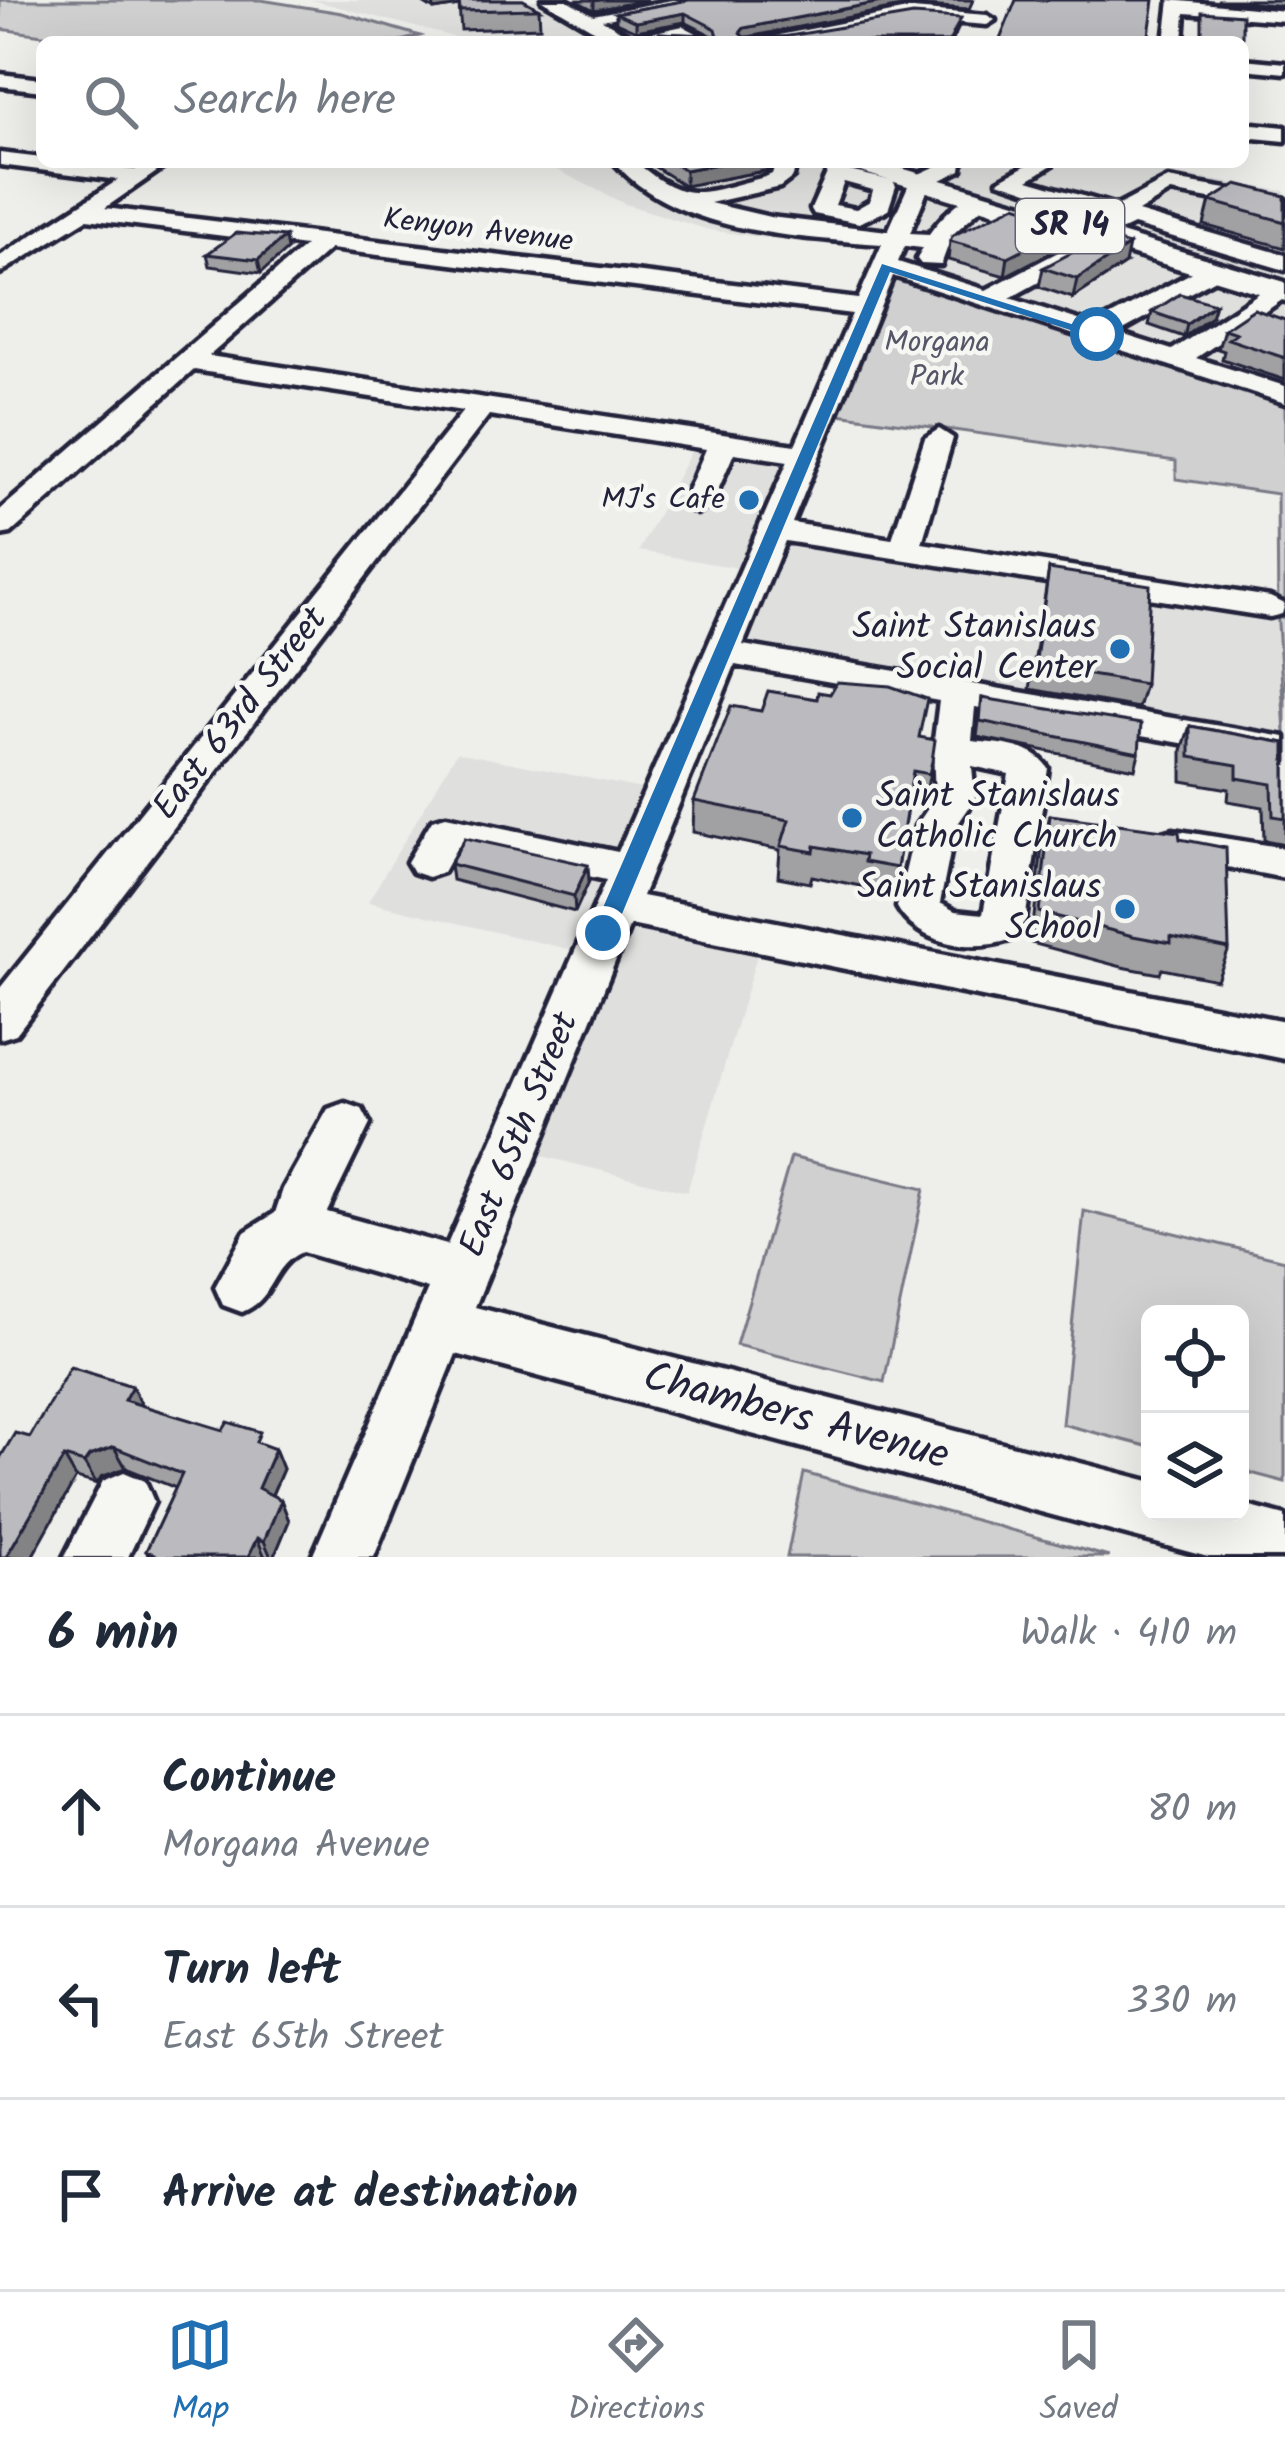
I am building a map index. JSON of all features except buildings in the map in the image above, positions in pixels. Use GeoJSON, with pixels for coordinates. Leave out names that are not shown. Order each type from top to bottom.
{"type":"FeatureCollection","features":[{"type":"Feature","properties":{"kind":"main road"},"geometry":{"type":"LineString","coordinates":[[553,0],[610,36]]}},
{"type":"Feature","properties":{"kind":"main road"},"geometry":{"type":"LineString","coordinates":[[1249,131],[1285,134]]}},
{"type":"Feature","properties":{"kind":"main road","name":"SR 14"},"geometry":{"type":"LineString","coordinates":[[890,168],[992,176],[1102,236],[1276,288]]}},
{"type":"Feature","properties":{"kind":"street"},"geometry":{"type":"LineString","coordinates":[[586,18],[704,0]]}},
{"type":"Feature","properties":{"kind":"street"},"geometry":{"type":"LineString","coordinates":[[979,36],[995,0]]}},
{"type":"Feature","properties":{"kind":"street"},"geometry":{"type":"LineString","coordinates":[[1175,36],[1178,4],[1285,16]]}},
{"type":"Feature","properties":{"kind":"street"},"geometry":{"type":"LineString","coordinates":[[766,36],[913,14],[987,20]]}},
{"type":"Feature","properties":{"kind":"street"},"geometry":{"type":"LineString","coordinates":[[666,34],[683,31],[708,36]]}},
{"type":"Feature","properties":{"kind":"street"},"geometry":{"type":"LineString","coordinates":[[1249,65],[1285,68]]}},
{"type":"Feature","properties":{"kind":"street"},"geometry":{"type":"LineString","coordinates":[[0,80],[36,84]]}},
{"type":"Feature","properties":{"kind":"street"},"geometry":{"type":"LineString","coordinates":[[0,159],[36,164]]}},
{"type":"Feature","properties":{"kind":"street"},"geometry":{"type":"LineString","coordinates":[[72,168],[136,176]]}},
{"type":"Feature","properties":{"kind":"street"},"geometry":{"type":"LineString","coordinates":[[0,266],[150,168]]}},
{"type":"Feature","properties":{"kind":"street"},"geometry":{"type":"LineString","coordinates":[[629,168],[688,202],[750,221],[846,224],[872,212],[887,189],[848,168]]}},
{"type":"Feature","properties":{"kind":"street"},"geometry":{"type":"LineString","coordinates":[[688,202],[772,182],[782,177],[785,168]]}},
{"type":"Feature","properties":{"kind":"street"},"geometry":{"type":"LineString","coordinates":[[843,168],[822,209],[982,287]]}},
{"type":"Feature","properties":{"kind":"street"},"geometry":{"type":"LineString","coordinates":[[907,249],[962,209],[992,176],[1028,168]]}},
{"type":"Feature","properties":{"kind":"street","name":"East 65th Street"},"geometry":{"type":"LineString","coordinates":[[343,1557],[720,652],[868,308],[907,249],[937,170]]}},
{"type":"Feature","properties":{"kind":"street"},"geometry":{"type":"LineString","coordinates":[[992,176],[1127,215],[1276,288]]}},
{"type":"Feature","properties":{"kind":"street"},"geometry":{"type":"LineString","coordinates":[[982,287],[1102,236],[1127,215],[1128,206],[1168,184],[1285,206]]}},
{"type":"Feature","properties":{"kind":"street","name":"Kenyon Avenue"},"geometry":{"type":"LineString","coordinates":[[82,212],[868,308]]}},
{"type":"Feature","properties":{"kind":"street"},"geometry":{"type":"LineString","coordinates":[[0,526],[323,243]]}},
{"type":"Feature","properties":{"kind":"street"},"geometry":{"type":"LineString","coordinates":[[907,249],[982,287],[1097,334],[1285,395]]}},
{"type":"Feature","properties":{"kind":"street"},"geometry":{"type":"LineString","coordinates":[[1097,334],[1214,270]]}},
{"type":"Feature","properties":{"kind":"street"},"geometry":{"type":"LineString","coordinates":[[1186,284],[1276,288]]}},
{"type":"Feature","properties":{"kind":"street"},"geometry":{"type":"LineString","coordinates":[[1175,360],[1276,288]]}},
{"type":"Feature","properties":{"kind":"street"},"geometry":{"type":"LineString","coordinates":[[188,361],[806,454]]}},
{"type":"Feature","properties":{"kind":"street","name":"East 63rd Street"},"geometry":{"type":"LineString","coordinates":[[0,1022],[482,406]]}},
{"type":"Feature","properties":{"kind":"street"},"geometry":{"type":"LineString","coordinates":[[904,551],[939,438]]}},
{"type":"Feature","properties":{"kind":"street"},"geometry":{"type":"LineString","coordinates":[[697,504],[724,442]]}},
{"type":"Feature","properties":{"kind":"street"},"geometry":{"type":"LineString","coordinates":[[773,530],[1270,607]]}},
{"type":"Feature","properties":{"kind":"street"},"geometry":{"type":"LineString","coordinates":[[720,652],[1285,749]]}},
{"type":"Feature","properties":{"kind":"street"},"geometry":{"type":"LineString","coordinates":[[953,751],[1011,759],[1029,768],[1025,820],[1016,842],[1003,921],[994,929],[982,931],[926,917],[918,907],[926,856],[937,826],[955,799],[953,751],[958,693]]}},
{"type":"Feature","properties":{"kind":"street"},"geometry":{"type":"LineString","coordinates":[[1025,820],[1070,827]]}},
{"type":"Feature","properties":{"kind":"street"},"geometry":{"type":"LineString","coordinates":[[428,862],[446,830],[622,888],[1285,1040]]}},
{"type":"Feature","properties":{"kind":"street"},"geometry":{"type":"LineString","coordinates":[[1138,838],[1285,863]]}},
{"type":"Feature","properties":{"kind":"street"},"geometry":{"type":"LineString","coordinates":[[242,1287],[266,1243],[281,1232],[302,1229],[301,1205],[345,1124]]}},
{"type":"Feature","properties":{"kind":"street","name":"Chambers Avenue"},"geometry":{"type":"LineString","coordinates":[[302,1229],[452,1299],[1141,1509]]}},
{"type":"Feature","properties":{"kind":"street"},"geometry":{"type":"LineString","coordinates":[[94,1557],[124,1502]]}},
{"type":"Feature","properties":{"kind":"street","name":"Chambers Avenue"},"geometry":{"type":"LineString","coordinates":[[1187,1521],[1285,1546]]}},
{"type":"Feature","properties":{"kind":"shaded area"},"geometry":{"type":"Polygon","coordinates":[[[312,0],[668,0],[744,36],[450,36],[312,0]]]}},
{"type":"Feature","properties":{"kind":"shaded area"},"geometry":{"type":"Polygon","coordinates":[[[553,168],[1132,168],[1285,191],[1285,624],[1278,624],[1285,749],[720,652],[755,571],[639,551],[698,438],[806,455],[773,529],[1278,606],[1277,494],[1176,479],[1176,461],[838,414],[893,277],[867,271],[877,243],[769,229],[765,238],[709,230],[625,204],[553,168]]]}},
{"type":"Feature","properties":{"kind":"shaded area"},"geometry":{"type":"Polygon","coordinates":[[[457,752],[662,793],[615,906],[763,935],[687,1192],[514,1149],[593,955],[368,902],[457,752]]]}},
{"type":"Feature","properties":{"kind":"green space"},"geometry":{"type":"Polygon","coordinates":[[[0,0],[261,0],[342,13],[420,36],[50,36],[0,29],[0,0]]]}},
{"type":"Feature","properties":{"kind":"green space","name":"Morgana Park"},"geometry":{"type":"Polygon","coordinates":[[[893,276],[1285,400],[1285,733],[1277,494],[1176,479],[1176,461],[838,414],[893,276]]]}},
{"type":"Feature","properties":{"kind":"green space"},"geometry":{"type":"Polygon","coordinates":[[[791,1157],[924,1189],[884,1382],[736,1345],[791,1157]]]}},
{"type":"Feature","properties":{"kind":"green space"},"geometry":{"type":"Polygon","coordinates":[[[1084,1211],[1285,1260],[1285,1482],[1249,1472],[1249,1305],[1141,1305],[1141,1445],[1062,1424],[1084,1211]]]}},
{"type":"Feature","properties":{"kind":"green space"},"geometry":{"type":"Polygon","coordinates":[[[804,1473],[1109,1557],[787,1557],[804,1473]]]}},
{"type":"Feature","properties":{"kind":"place","name":"MJ's Cafe"},"geometry":{"type":"Point","coordinates":[749,500]}},
{"type":"Feature","properties":{"kind":"place","name":"Saint Stanislaus Social Center"},"geometry":{"type":"Point","coordinates":[1120,649]}},
{"type":"Feature","properties":{"kind":"place","name":"Saint Stanislaus Catholic Church"},"geometry":{"type":"Point","coordinates":[852,818]}},
{"type":"Feature","properties":{"kind":"place","name":"Saint Stanislaus School"},"geometry":{"type":"Point","coordinates":[1125,909]}},
{"type":"Feature","properties":{"kind":"route"},"geometry":{"type":"LineString","coordinates":[[603,933],[886,266],[1097,334]]}}]}
